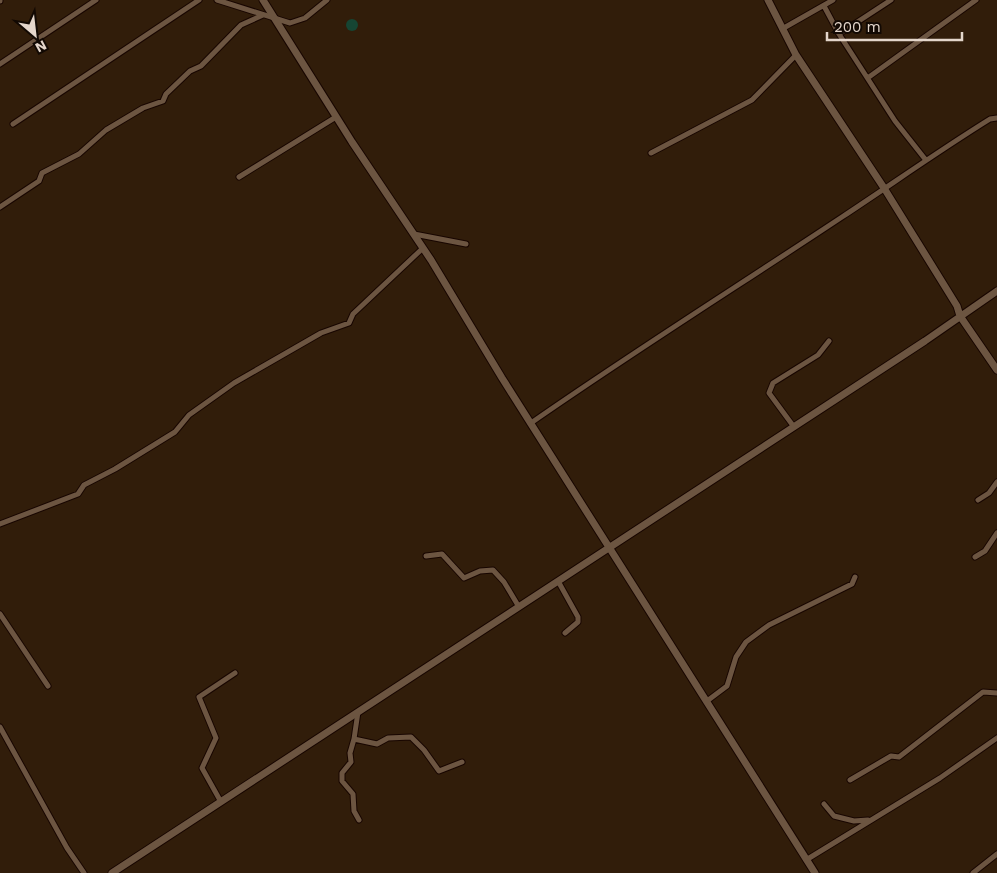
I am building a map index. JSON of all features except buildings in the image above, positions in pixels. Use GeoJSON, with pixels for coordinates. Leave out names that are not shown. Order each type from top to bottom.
{"type":"FeatureCollection","features":[{"type":"Feature","properties":{"kind":"street"},"geometry":{"type":"LineString","coordinates":[[0,64],[96,0]]}},
{"type":"Feature","properties":{"kind":"street"},"geometry":{"type":"LineString","coordinates":[[13,124],[199,0]]}},
{"type":"Feature","properties":{"kind":"street"},"geometry":{"type":"LineString","coordinates":[[217,0],[290,23],[298,22],[327,0]]}},
{"type":"Feature","properties":{"kind":"street"},"geometry":{"type":"LineString","coordinates":[[264,0],[336,118],[423,248],[608,548],[815,873]]}},
{"type":"Feature","properties":{"kind":"street"},"geometry":{"type":"LineString","coordinates":[[768,0],[796,55],[884,188],[957,306],[960,316],[997,370]]}},
{"type":"Feature","properties":{"kind":"street"},"geometry":{"type":"LineString","coordinates":[[782,29],[833,0]]}},
{"type":"Feature","properties":{"kind":"street"},"geometry":{"type":"LineString","coordinates":[[839,34],[891,0]]}},
{"type":"Feature","properties":{"kind":"street"},"geometry":{"type":"LineString","coordinates":[[868,77],[976,0]]}},
{"type":"Feature","properties":{"kind":"street"},"geometry":{"type":"LineString","coordinates":[[824,6],[839,34],[895,121],[925,159]]}},
{"type":"Feature","properties":{"kind":"street"},"geometry":{"type":"LineString","coordinates":[[0,207],[39,181],[42,173],[79,154],[106,130],[143,108],[163,101],[166,94],[190,71],[200,66],[241,24],[264,15]]}},
{"type":"Feature","properties":{"kind":"street"},"geometry":{"type":"LineString","coordinates":[[651,153],[752,100],[796,55]]}},
{"type":"Feature","properties":{"kind":"street"},"geometry":{"type":"LineString","coordinates":[[239,178],[336,118]]}},
{"type":"Feature","properties":{"kind":"street"},"geometry":{"type":"LineString","coordinates":[[531,423],[925,159],[990,119],[997,118]]}},
{"type":"Feature","properties":{"kind":"street"},"geometry":{"type":"LineString","coordinates":[[414,234],[466,244]]}},
{"type":"Feature","properties":{"kind":"street"},"geometry":{"type":"LineString","coordinates":[[0,524],[78,494],[84,485],[115,469],[175,432],[189,415],[234,383],[321,333],[349,323],[353,314],[423,248]]}},
{"type":"Feature","properties":{"kind":"street"},"geometry":{"type":"LineString","coordinates":[[112,873],[794,427],[997,291]]}},
{"type":"Feature","properties":{"kind":"street"},"geometry":{"type":"LineString","coordinates":[[794,427],[769,393],[772,383],[818,355],[829,341]]}},
{"type":"Feature","properties":{"kind":"street"},"geometry":{"type":"LineString","coordinates":[[978,500],[989,493],[997,482]]}},
{"type":"Feature","properties":{"kind":"street"},"geometry":{"type":"LineString","coordinates":[[975,557],[985,551],[997,532]]}},
{"type":"Feature","properties":{"kind":"street"},"geometry":{"type":"LineString","coordinates":[[426,556],[442,554],[464,578],[480,571],[493,570],[504,582],[519,607]]}},
{"type":"Feature","properties":{"kind":"street"},"geometry":{"type":"LineString","coordinates":[[707,701],[727,686],[736,657],[746,642],[769,625],[852,584],[855,577]]}},
{"type":"Feature","properties":{"kind":"street"},"geometry":{"type":"LineString","coordinates":[[558,582],[578,617],[578,622],[565,633]]}},
{"type":"Feature","properties":{"kind":"street"},"geometry":{"type":"LineString","coordinates":[[0,614],[48,686]]}},
{"type":"Feature","properties":{"kind":"street"},"geometry":{"type":"LineString","coordinates":[[221,802],[202,768],[216,738],[199,697],[235,673]]}},
{"type":"Feature","properties":{"kind":"street"},"geometry":{"type":"LineString","coordinates":[[850,780],[890,756],[899,757],[983,692],[997,693]]}},
{"type":"Feature","properties":{"kind":"street"},"geometry":{"type":"LineString","coordinates":[[358,712],[350,753],[351,762],[342,773],[342,780],[353,794],[354,811],[359,820]]}},
{"type":"Feature","properties":{"kind":"street"},"geometry":{"type":"LineString","coordinates":[[0,727],[67,848],[84,873]]}},
{"type":"Feature","properties":{"kind":"street"},"geometry":{"type":"LineString","coordinates":[[354,739],[377,744],[388,738],[411,737],[440,771],[462,762]]}},
{"type":"Feature","properties":{"kind":"street"},"geometry":{"type":"LineString","coordinates":[[806,860],[940,778],[997,738]]}},
{"type":"Feature","properties":{"kind":"street"},"geometry":{"type":"LineString","coordinates":[[824,804],[834,816],[854,821],[870,820]]}},
{"type":"Feature","properties":{"kind":"street"},"geometry":{"type":"LineString","coordinates":[[973,873],[997,854]]}},
{"type":"Feature","properties":{"kind":"green space"},"geometry":{"type":"Polygon","coordinates":[[[350,19],[354,19],[358,25],[354,31],[350,31],[346,27],[346,23],[350,19]]]}}]}
